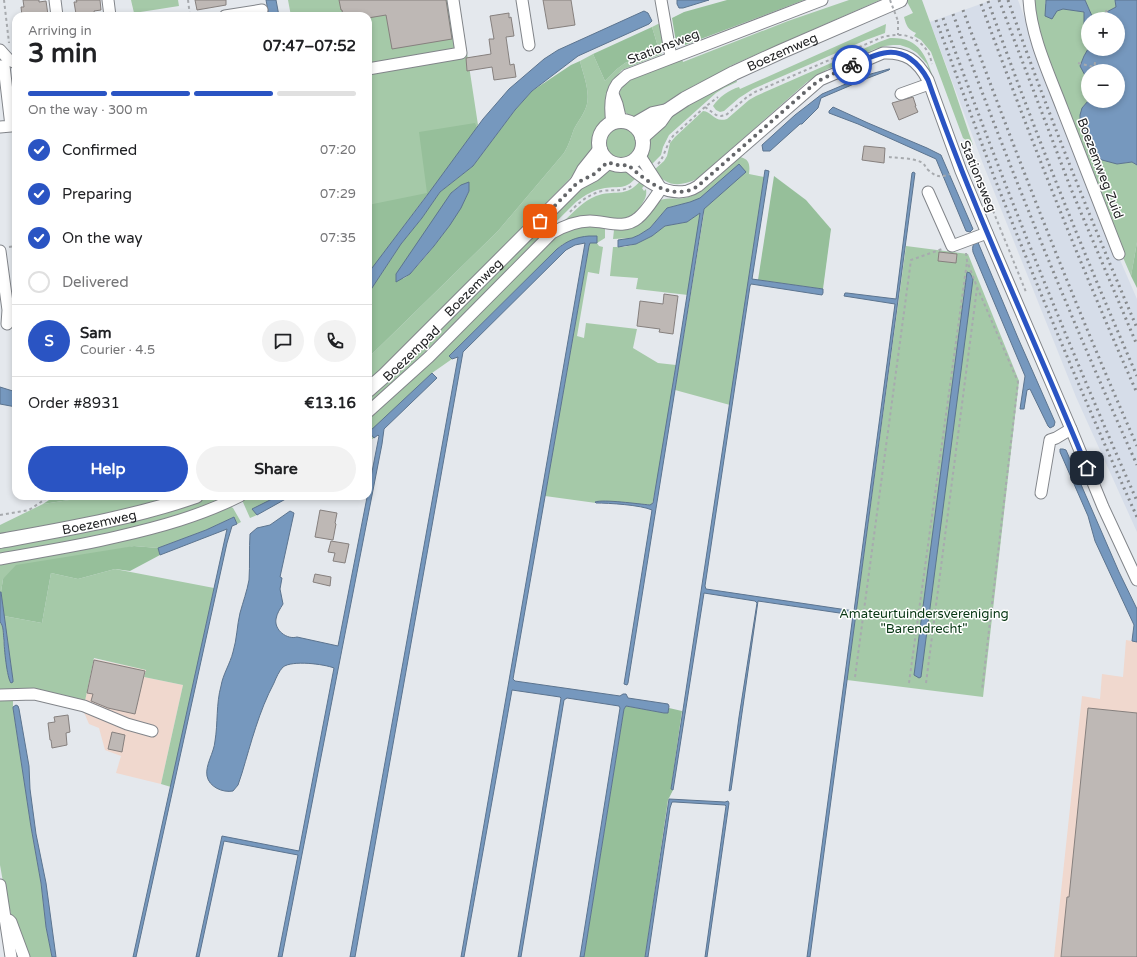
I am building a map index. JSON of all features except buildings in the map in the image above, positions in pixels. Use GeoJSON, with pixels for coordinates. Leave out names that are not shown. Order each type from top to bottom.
{"type":"FeatureCollection","features":[{"type":"Feature","properties":{"kind":"main road","name":"Boezemweg"},"geometry":{"type":"LineString","coordinates":[[642,137],[660,121],[667,111],[685,99],[722,79],[900,0]]}},
{"type":"Feature","properties":{"kind":"main road","name":"Boezemweg"},"geometry":{"type":"LineString","coordinates":[[622,123],[667,111]]}},
{"type":"Feature","properties":{"kind":"main road"},"geometry":{"type":"LineString","coordinates":[[622,123],[639,130],[642,137],[643,143],[640,156],[628,165],[614,165],[608,162],[603,157],[598,144],[602,131],[606,126],[622,123]]}},
{"type":"Feature","properties":{"kind":"main road","name":"Boezemweg"},"geometry":{"type":"LineString","coordinates":[[372,386],[577,183],[584,170],[600,150]]}},
{"type":"Feature","properties":{"kind":"main road","name":"Boezemweg"},"geometry":{"type":"LineString","coordinates":[[577,183],[594,174],[608,162]]}},
{"type":"Feature","properties":{"kind":"main road","name":"Boezemweg"},"geometry":{"type":"LineString","coordinates":[[0,541],[142,513],[183,500]]}},
{"type":"Feature","properties":{"kind":"street"},"geometry":{"type":"LineString","coordinates":[[54,0],[56,12]]}},
{"type":"Feature","properties":{"kind":"street"},"geometry":{"type":"LineString","coordinates":[[108,0],[110,12]]}},
{"type":"Feature","properties":{"kind":"street"},"geometry":{"type":"LineString","coordinates":[[372,68],[461,53],[453,0]]}},
{"type":"Feature","properties":{"kind":"street"},"geometry":{"type":"LineString","coordinates":[[522,0],[529,45]]}},
{"type":"Feature","properties":{"kind":"street"},"geometry":{"type":"LineString","coordinates":[[661,0],[671,57]]}},
{"type":"Feature","properties":{"kind":"street","name":"Stationsweg"},"geometry":{"type":"LineString","coordinates":[[622,123],[613,93],[617,84],[627,75],[822,0]]}},
{"type":"Feature","properties":{"kind":"street","name":"Boezemweg Zuid"},"geometry":{"type":"LineString","coordinates":[[1029,0],[1033,29],[1119,254]]}},
{"type":"Feature","properties":{"kind":"street"},"geometry":{"type":"LineString","coordinates":[[250,12],[262,10]]}},
{"type":"Feature","properties":{"kind":"street"},"geometry":{"type":"LineString","coordinates":[[0,50],[7,64],[11,126],[0,127]]}},
{"type":"Feature","properties":{"kind":"street","name":"Stationsweg"},"geometry":{"type":"LineString","coordinates":[[628,165],[642,177],[661,189],[673,192],[688,191],[698,186],[820,80],[883,53],[892,52],[900,54],[908,57],[917,64],[923,70],[929,84],[961,171],[1103,507],[1137,580]]}},
{"type":"Feature","properties":{"kind":"street"},"geometry":{"type":"LineString","coordinates":[[901,94],[929,84]]}},
{"type":"Feature","properties":{"kind":"street"},"geometry":{"type":"LineString","coordinates":[[640,156],[661,189]]}},
{"type":"Feature","properties":{"kind":"street","name":"Boezempad"},"geometry":{"type":"LineString","coordinates":[[372,408],[429,357],[552,233],[565,226],[579,222],[591,221],[624,225],[632,222],[638,219],[661,189]]}},
{"type":"Feature","properties":{"kind":"street"},"geometry":{"type":"LineString","coordinates":[[928,192],[952,246],[987,233]]}},
{"type":"Feature","properties":{"kind":"street"},"geometry":{"type":"LineString","coordinates":[[0,251],[8,310],[8,324]]}},
{"type":"Feature","properties":{"kind":"street"},"geometry":{"type":"LineString","coordinates":[[1041,493],[1050,440],[1071,429]]}},
{"type":"Feature","properties":{"kind":"street"},"geometry":{"type":"LineString","coordinates":[[0,559],[73,547],[160,527],[197,515],[231,500]]}},
{"type":"Feature","properties":{"kind":"street"},"geometry":{"type":"LineString","coordinates":[[0,695],[34,694],[63,700],[84,706],[127,724],[152,731]]}},
{"type":"Feature","properties":{"kind":"street"},"geometry":{"type":"LineString","coordinates":[[0,885],[11,957]]}},
{"type":"Feature","properties":{"kind":"street"},"geometry":{"type":"LineString","coordinates":[[5,918],[11,922],[24,957]]}},
{"type":"Feature","properties":{"kind":"path"},"geometry":{"type":"LineString","coordinates":[[4,0],[9,42],[7,64]]}},
{"type":"Feature","properties":{"kind":"path"},"geometry":{"type":"LineString","coordinates":[[188,0],[190,12]]}},
{"type":"Feature","properties":{"kind":"path"},"geometry":{"type":"LineString","coordinates":[[705,107],[716,115],[726,115],[755,92],[885,36],[898,35],[898,21],[890,0]]}},
{"type":"Feature","properties":{"kind":"path"},"geometry":{"type":"LineString","coordinates":[[1078,63],[1083,64]]}},
{"type":"Feature","properties":{"kind":"path"},"geometry":{"type":"LineString","coordinates":[[889,157],[922,162],[928,169],[942,178],[952,173]]}},
{"type":"Feature","properties":{"kind":"path"},"geometry":{"type":"LineString","coordinates":[[964,242],[967,261],[977,287],[1018,382],[982,690]]}},
{"type":"Feature","properties":{"kind":"path"},"geometry":{"type":"LineString","coordinates":[[855,677],[911,260],[952,246]]}},
{"type":"Feature","properties":{"kind":"path"},"geometry":{"type":"LineString","coordinates":[[909,683],[967,261]]}},
{"type":"Feature","properties":{"kind":"path"},"geometry":{"type":"LineString","coordinates":[[926,683],[977,287]]}},
{"type":"Feature","properties":{"kind":"path"},"geometry":{"type":"LineString","coordinates":[[0,515],[29,510],[44,500]]}},
{"type":"Feature","properties":{"kind":"shaded area"},"geometry":{"type":"Polygon","coordinates":[[[992,0],[1018,0],[1078,163],[1137,299],[1137,532],[1076,397],[983,164],[930,22],[992,0]]]}},
{"type":"Feature","properties":{"kind":"shaded area"},"geometry":{"type":"Polygon","coordinates":[[[1126,640],[1137,642],[1137,957],[1054,957],[1082,696],[1100,699],[1102,674],[1123,677],[1126,640]]]}},
{"type":"Feature","properties":{"kind":"shaded area"},"geometry":{"type":"Polygon","coordinates":[[[94,659],[146,670],[144,677],[183,685],[161,784],[116,773],[121,756],[105,750],[99,728],[89,724],[83,710],[94,659]]]}},
{"type":"Feature","properties":{"kind":"green space"},"geometry":{"type":"Polygon","coordinates":[[[131,0],[178,0],[179,6],[134,12],[131,0]]]}},
{"type":"Feature","properties":{"kind":"green space"},"geometry":{"type":"Polygon","coordinates":[[[288,0],[459,0],[478,125],[428,195],[372,206],[372,12],[290,12],[288,0]]]}},
{"type":"Feature","properties":{"kind":"green space"},"geometry":{"type":"Polygon","coordinates":[[[727,0],[804,0],[685,45],[683,42],[679,44],[676,42],[672,18],[684,12],[727,0]]]}},
{"type":"Feature","properties":{"kind":"green space"},"geometry":{"type":"Polygon","coordinates":[[[849,0],[880,0],[730,66],[730,68],[695,85],[643,116],[630,116],[622,107],[620,91],[628,81],[682,59],[683,62],[788,21],[849,0]]]}},
{"type":"Feature","properties":{"kind":"green space"},"geometry":{"type":"Polygon","coordinates":[[[906,0],[922,0],[973,145],[963,138],[931,52],[921,40],[914,36],[916,33],[909,29],[907,25],[904,17],[913,13],[906,0]]]}},
{"type":"Feature","properties":{"kind":"green space"},"geometry":{"type":"Polygon","coordinates":[[[1026,0],[1046,0],[1045,4],[1057,11],[1062,8],[1085,12],[1081,12],[1081,56],[1084,56],[1080,66],[1083,133],[1117,164],[1132,162],[1137,165],[1137,242],[1131,276],[1069,132],[1026,0]]]}},
{"type":"Feature","properties":{"kind":"green space"},"geometry":{"type":"Polygon","coordinates":[[[1085,0],[1115,0],[1116,7],[1106,12],[1090,12],[1085,0]]]}},
{"type":"Feature","properties":{"kind":"green space"},"geometry":{"type":"Polygon","coordinates":[[[660,23],[664,48],[661,53],[662,54],[622,70],[610,84],[608,89],[606,117],[595,132],[591,153],[584,164],[481,270],[372,378],[372,354],[498,231],[564,153],[574,129],[583,114],[588,99],[587,88],[580,61],[593,54],[605,81],[625,63],[659,50],[652,27],[660,23]]]}},
{"type":"Feature","properties":{"kind":"green space"},"geometry":{"type":"Polygon","coordinates":[[[886,24],[885,33],[753,89],[739,98],[724,111],[720,112],[713,106],[724,94],[732,90],[739,87],[740,89],[886,24]]]}},
{"type":"Feature","properties":{"kind":"green space"},"geometry":{"type":"Polygon","coordinates":[[[652,27],[659,50],[625,63],[605,81],[593,54],[652,27]]]}},
{"type":"Feature","properties":{"kind":"green space"},"geometry":{"type":"Polygon","coordinates":[[[890,38],[908,41],[915,45],[928,63],[934,80],[927,64],[917,53],[909,48],[900,45],[893,45],[875,49],[828,69],[807,82],[697,179],[690,182],[673,184],[663,180],[654,170],[664,161],[667,156],[670,143],[703,111],[719,120],[727,119],[749,100],[756,96],[890,38]]]}},
{"type":"Feature","properties":{"kind":"green space"},"geometry":{"type":"Polygon","coordinates":[[[580,61],[587,88],[588,99],[585,111],[574,129],[564,153],[498,231],[372,354],[372,288],[401,244],[422,218],[440,192],[473,166],[515,110],[532,91],[571,65],[580,61]],[[461,185],[451,193],[403,279],[417,266],[431,249],[460,209],[469,191],[461,185]]]}},
{"type":"Feature","properties":{"kind":"green space"},"geometry":{"type":"Polygon","coordinates":[[[736,79],[737,82],[716,93],[669,135],[661,155],[651,165],[648,159],[647,151],[651,135],[656,129],[685,106],[736,79]]]}},
{"type":"Feature","properties":{"kind":"green space"},"geometry":{"type":"Polygon","coordinates":[[[475,123],[477,128],[372,269],[372,204],[427,193],[419,132],[475,123]]]}},
{"type":"Feature","properties":{"kind":"green space"},"geometry":{"type":"Polygon","coordinates":[[[621,128],[631,133],[636,143],[631,153],[621,158],[611,153],[606,143],[611,133],[621,128]]]}},
{"type":"Feature","properties":{"kind":"green space"},"geometry":{"type":"Polygon","coordinates":[[[740,157],[748,161],[749,174],[764,177],[730,405],[675,390],[704,209],[745,172],[718,183],[694,201],[667,208],[650,228],[639,235],[632,238],[613,239],[614,230],[658,201],[683,198],[697,193],[710,184],[740,157]]]}},
{"type":"Feature","properties":{"kind":"green space"},"geometry":{"type":"Polygon","coordinates":[[[608,170],[627,172],[637,177],[626,186],[597,190],[576,202],[372,403],[372,394],[577,191],[608,170]]]}},
{"type":"Feature","properties":{"kind":"green space"},"geometry":{"type":"Polygon","coordinates":[[[774,176],[806,200],[831,229],[823,289],[758,280],[774,176]]]}},
{"type":"Feature","properties":{"kind":"green space"},"geometry":{"type":"Polygon","coordinates":[[[641,180],[645,185],[642,188],[644,191],[646,189],[646,197],[636,212],[630,217],[564,221],[591,198],[602,194],[625,192],[630,190],[641,180]]]}},
{"type":"Feature","properties":{"kind":"green space"},"geometry":{"type":"Polygon","coordinates":[[[700,213],[688,295],[636,289],[638,278],[610,276],[613,247],[624,247],[636,244],[652,236],[665,226],[687,222],[700,213]]]}},
{"type":"Feature","properties":{"kind":"green space"},"geometry":{"type":"Polygon","coordinates":[[[587,226],[605,229],[605,238],[597,243],[599,246],[603,247],[599,274],[588,272],[577,336],[584,338],[586,323],[637,329],[633,348],[658,363],[676,365],[661,463],[652,505],[596,503],[545,496],[589,246],[590,243],[597,242],[563,244],[557,249],[449,356],[452,359],[432,373],[372,430],[372,414],[400,390],[553,238],[569,230],[587,226]]]}},
{"type":"Feature","properties":{"kind":"green space"},"geometry":{"type":"Polygon","coordinates":[[[1137,242],[1137,288],[1131,276],[1137,242]]]}},
{"type":"Feature","properties":{"kind":"green space","name":"Amateurtuindersvereniging \"Barendrecht\""},"geometry":{"type":"Polygon","coordinates":[[[906,246],[968,254],[1019,381],[983,697],[847,680],[906,246]]]}},
{"type":"Feature","properties":{"kind":"green space"},"geometry":{"type":"Polygon","coordinates":[[[49,500],[69,500],[43,504],[49,500]]]}},
{"type":"Feature","properties":{"kind":"green space"},"geometry":{"type":"Polygon","coordinates":[[[69,500],[159,500],[128,509],[0,535],[0,525],[43,504],[69,500]]]}},
{"type":"Feature","properties":{"kind":"green space"},"geometry":{"type":"Polygon","coordinates":[[[201,500],[219,500],[174,517],[125,530],[0,554],[0,547],[201,500]]]}},
{"type":"Feature","properties":{"kind":"green space"},"geometry":{"type":"Polygon","coordinates":[[[242,500],[270,500],[253,509],[257,515],[250,518],[242,500]]]}},
{"type":"Feature","properties":{"kind":"green space"},"geometry":{"type":"Polygon","coordinates":[[[230,506],[233,508],[241,522],[237,524],[234,517],[206,530],[158,548],[134,546],[3,579],[0,592],[0,563],[230,506]]]}},
{"type":"Feature","properties":{"kind":"green space"},"geometry":{"type":"Polygon","coordinates":[[[134,546],[158,548],[160,555],[130,571],[115,569],[78,579],[51,573],[42,623],[4,616],[1,592],[3,579],[16,565],[134,546]]]}},
{"type":"Feature","properties":{"kind":"green space"},"geometry":{"type":"Polygon","coordinates":[[[115,569],[214,588],[171,787],[161,784],[183,685],[144,677],[146,670],[94,658],[85,701],[0,692],[0,622],[3,627],[8,675],[13,682],[4,616],[42,623],[51,573],[78,579],[115,569]]]}},
{"type":"Feature","properties":{"kind":"green space"},"geometry":{"type":"Polygon","coordinates":[[[13,697],[13,708],[41,883],[46,927],[52,957],[26,957],[6,899],[0,865],[0,698],[13,697]]]}},
{"type":"Feature","properties":{"kind":"green space"},"geometry":{"type":"Polygon","coordinates":[[[626,706],[664,713],[669,711],[669,708],[682,711],[671,788],[673,790],[668,800],[645,957],[584,957],[624,709],[626,706]]]}},
{"type":"Feature","properties":{"kind":"water"},"geometry":{"type":"Polygon","coordinates":[[[266,0],[276,0],[278,12],[268,12],[266,0]]]}},
{"type":"Feature","properties":{"kind":"water"},"geometry":{"type":"Polygon","coordinates":[[[677,0],[709,0],[679,8],[677,0]]]}},
{"type":"Feature","properties":{"kind":"water"},"geometry":{"type":"Polygon","coordinates":[[[1046,0],[1085,0],[1090,12],[1063,9],[1057,11],[1052,19],[1045,16],[1046,0]]]}},
{"type":"Feature","properties":{"kind":"water"},"geometry":{"type":"Polygon","coordinates":[[[1115,0],[1137,0],[1137,165],[1132,162],[1117,164],[1102,160],[1093,154],[1083,133],[1083,126],[1080,122],[1082,108],[1125,108],[1125,64],[1081,64],[1081,68],[1080,66],[1084,56],[1125,56],[1125,12],[1107,12],[1116,7],[1115,0]]]}},
{"type":"Feature","properties":{"kind":"water"},"geometry":{"type":"Polygon","coordinates":[[[644,11],[648,13],[652,21],[649,24],[578,56],[532,91],[515,110],[473,166],[440,192],[422,218],[401,244],[372,288],[372,268],[483,119],[509,89],[544,59],[558,50],[644,11]]]}},
{"type":"Feature","properties":{"kind":"water"},"geometry":{"type":"Polygon","coordinates":[[[890,69],[821,98],[818,108],[802,124],[800,124],[770,151],[763,151],[762,145],[795,115],[822,94],[867,75],[890,69]]]}},
{"type":"Feature","properties":{"kind":"water"},"geometry":{"type":"Polygon","coordinates":[[[833,107],[941,155],[973,229],[970,232],[966,231],[936,159],[858,124],[829,113],[833,107]]]}},
{"type":"Feature","properties":{"kind":"water"},"geometry":{"type":"Polygon","coordinates":[[[739,164],[746,172],[704,209],[627,685],[624,684],[652,510],[633,506],[595,502],[613,501],[650,505],[653,503],[700,213],[687,222],[665,226],[652,236],[636,244],[618,247],[618,240],[632,238],[650,228],[667,208],[700,198],[739,164]]]}},
{"type":"Feature","properties":{"kind":"water"},"geometry":{"type":"Polygon","coordinates":[[[765,170],[769,171],[752,279],[823,289],[823,293],[822,295],[751,284],[750,286],[705,586],[706,589],[854,611],[895,304],[844,296],[845,293],[847,293],[896,299],[912,173],[915,173],[810,957],[807,957],[853,615],[758,601],[731,790],[729,791],[757,603],[755,601],[704,593],[673,790],[671,789],[765,170]]]}},
{"type":"Feature","properties":{"kind":"water"},"geometry":{"type":"Polygon","coordinates":[[[469,182],[469,191],[461,208],[450,225],[410,274],[396,282],[396,274],[451,193],[461,185],[469,182]]]}},
{"type":"Feature","properties":{"kind":"water"},"geometry":{"type":"Polygon","coordinates":[[[589,236],[597,236],[597,243],[590,243],[589,246],[513,679],[515,681],[620,696],[626,694],[628,698],[668,704],[668,713],[626,706],[624,709],[584,957],[580,957],[620,708],[619,706],[567,698],[564,700],[521,957],[518,957],[561,698],[512,690],[464,957],[461,957],[585,243],[575,245],[566,250],[463,352],[355,957],[350,957],[458,357],[452,359],[449,356],[557,249],[572,240],[589,236]]]}},
{"type":"Feature","properties":{"kind":"water"},"geometry":{"type":"Polygon","coordinates":[[[977,240],[1055,422],[1054,426],[1050,428],[1030,389],[1027,390],[1024,409],[1020,409],[1025,376],[973,252],[973,246],[977,240]]]}},
{"type":"Feature","properties":{"kind":"water"},"geometry":{"type":"Polygon","coordinates":[[[967,272],[970,273],[973,279],[921,677],[919,678],[914,675],[967,272]]]}},
{"type":"Feature","properties":{"kind":"water"},"geometry":{"type":"Polygon","coordinates":[[[432,373],[437,378],[384,429],[372,495],[372,472],[379,436],[378,435],[374,438],[372,436],[372,429],[432,373]]]}},
{"type":"Feature","properties":{"kind":"water"},"geometry":{"type":"Polygon","coordinates":[[[0,387],[12,391],[12,406],[0,404],[0,387]]]}},
{"type":"Feature","properties":{"kind":"water"},"geometry":{"type":"Polygon","coordinates":[[[1060,449],[1066,450],[1119,572],[1137,609],[1137,642],[1132,641],[1134,625],[1095,541],[1088,516],[1060,449]]]}},
{"type":"Feature","properties":{"kind":"water"},"geometry":{"type":"Polygon","coordinates":[[[270,500],[284,500],[257,515],[252,509],[270,500]]]}},
{"type":"Feature","properties":{"kind":"water"},"geometry":{"type":"Polygon","coordinates":[[[367,500],[371,500],[282,957],[278,957],[298,855],[224,841],[199,957],[196,957],[222,836],[299,851],[334,668],[323,665],[300,663],[283,667],[280,670],[260,716],[238,785],[233,791],[221,790],[210,783],[207,776],[208,763],[216,734],[219,693],[223,677],[232,656],[240,613],[249,580],[250,534],[257,528],[270,525],[290,511],[294,513],[280,577],[282,578],[280,589],[283,604],[276,617],[277,627],[285,636],[293,638],[297,637],[338,646],[367,500]]]}},
{"type":"Feature","properties":{"kind":"water"},"geometry":{"type":"Polygon","coordinates":[[[234,517],[237,524],[232,526],[227,543],[136,957],[133,957],[227,529],[160,555],[158,548],[206,530],[234,517]]]}},
{"type":"Feature","properties":{"kind":"water"},"geometry":{"type":"Polygon","coordinates":[[[0,592],[13,680],[11,683],[6,663],[3,628],[0,622],[0,592]]]}},
{"type":"Feature","properties":{"kind":"water"},"geometry":{"type":"Polygon","coordinates":[[[16,705],[19,709],[29,766],[30,789],[36,834],[46,883],[56,957],[52,957],[46,927],[41,883],[13,708],[16,705]]]}},
{"type":"Feature","properties":{"kind":"water"},"geometry":{"type":"Polygon","coordinates":[[[669,799],[728,801],[729,803],[707,957],[705,957],[726,806],[672,802],[648,957],[645,957],[669,799]]]}},
{"type":"Feature","properties":{"kind":"railway"},"geometry":{"type":"LineString","coordinates":[[999,0],[1071,189],[1137,345]]}},
{"type":"Feature","properties":{"kind":"railway"},"geometry":{"type":"LineString","coordinates":[[1008,0],[1070,165],[1137,328]]}},
{"type":"Feature","properties":{"kind":"railway"},"geometry":{"type":"LineString","coordinates":[[988,1],[1059,190],[1137,376]]}},
{"type":"Feature","properties":{"kind":"railway"},"geometry":{"type":"LineString","coordinates":[[981,4],[1056,200],[1095,297],[1137,393]]}},
{"type":"Feature","properties":{"kind":"railway"},"geometry":{"type":"LineString","coordinates":[[963,10],[1047,230],[1137,446]]}},
{"type":"Feature","properties":{"kind":"railway"},"geometry":{"type":"LineString","coordinates":[[953,14],[1041,241],[1088,354],[1137,465]]}},
{"type":"Feature","properties":{"kind":"railway"},"geometry":{"type":"LineString","coordinates":[[943,18],[988,140],[1036,261],[1085,381],[1137,501]]}},
{"type":"Feature","properties":{"kind":"railway"},"geometry":{"type":"LineString","coordinates":[[936,20],[993,174],[1027,260],[1137,517]]}},
{"type":"Feature","properties":{"kind":"way so far"},"geometry":{"type":"LineString","coordinates":[[540,221],[577,183],[594,174],[608,162],[614,165],[628,165],[642,177],[661,189],[673,192],[688,191],[698,186],[813,85],[831,74],[852,65]]}},
{"type":"Feature","properties":{"kind":"route"},"geometry":{"type":"LineString","coordinates":[[852,65],[883,53],[892,52],[908,57],[923,70],[961,171],[1087,468]]}}]}
